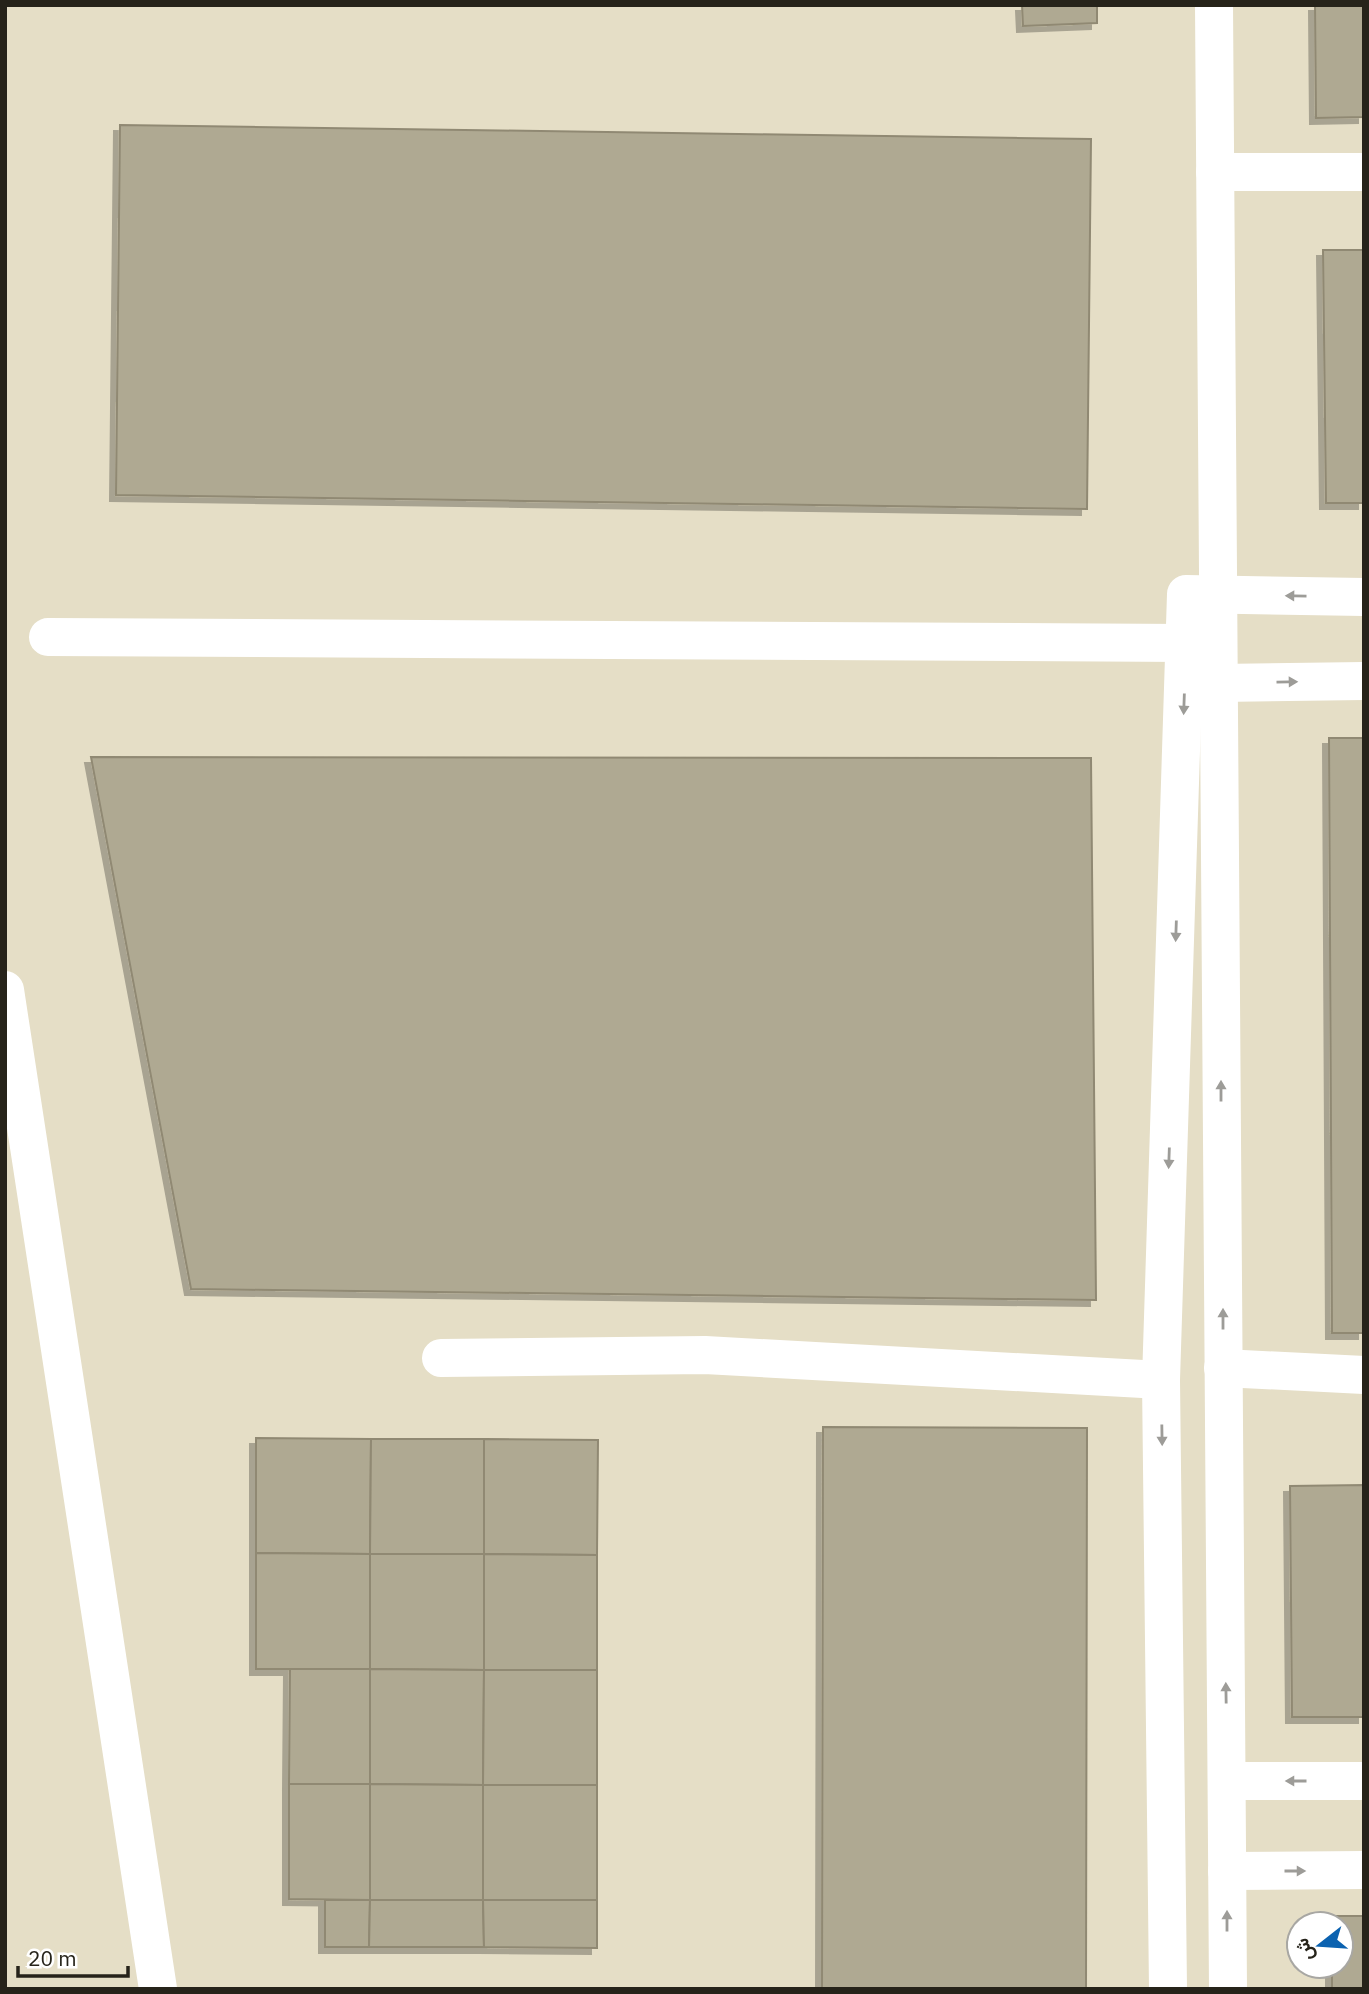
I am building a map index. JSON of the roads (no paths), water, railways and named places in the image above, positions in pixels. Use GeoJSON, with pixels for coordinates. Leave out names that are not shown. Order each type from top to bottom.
{"type":"FeatureCollection","features":[{"type":"Feature","properties":{"kind":"street"},"geometry":{"type":"LineString","coordinates":[[1214,5],[1228,1989]]}},
{"type":"Feature","properties":{"kind":"street"},"geometry":{"type":"LineString","coordinates":[[1215,172],[1364,172]]}},
{"type":"Feature","properties":{"kind":"street"},"geometry":{"type":"LineString","coordinates":[[1168,1989],[1161,1380],[1186,594],[1364,597]]}},
{"type":"Feature","properties":{"kind":"street"},"geometry":{"type":"LineString","coordinates":[[48,637],[1186,643]]}},
{"type":"Feature","properties":{"kind":"street"},"geometry":{"type":"LineString","coordinates":[[1219,683],[1364,681]]}},
{"type":"Feature","properties":{"kind":"street"},"geometry":{"type":"LineString","coordinates":[[5,990],[158,1989]]}},
{"type":"Feature","properties":{"kind":"street"},"geometry":{"type":"LineString","coordinates":[[441,1358],[705,1355],[1161,1380]]}},
{"type":"Feature","properties":{"kind":"street"},"geometry":{"type":"LineString","coordinates":[[1223,1367],[1364,1375]]}},
{"type":"Feature","properties":{"kind":"street"},"geometry":{"type":"LineString","coordinates":[[1227,1781],[1364,1781]]}},
{"type":"Feature","properties":{"kind":"street"},"geometry":{"type":"LineString","coordinates":[[1227,1871],[1364,1870]]}}]}
